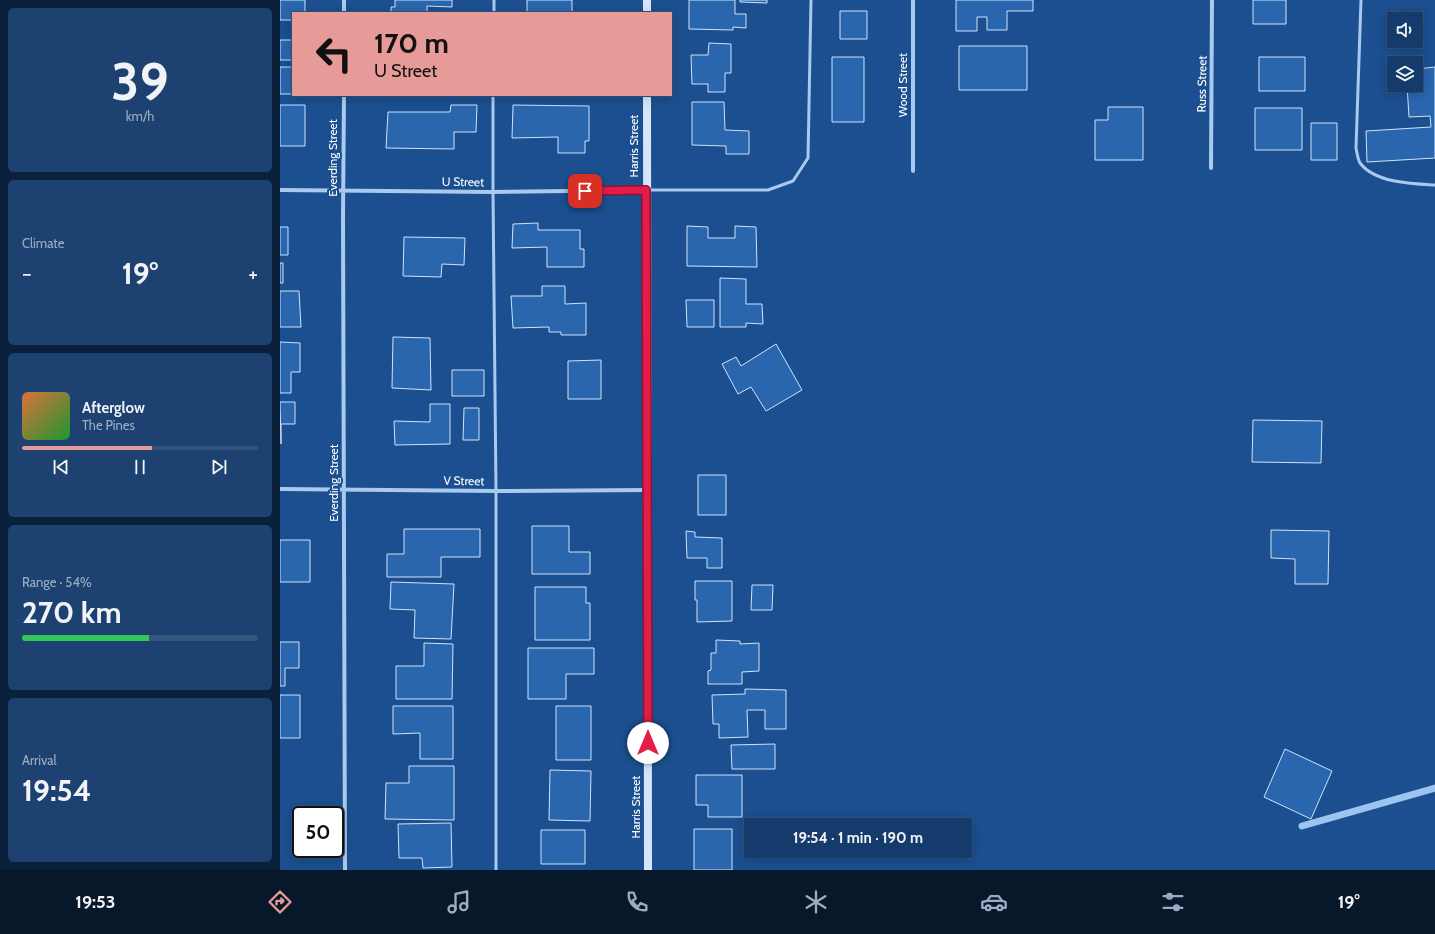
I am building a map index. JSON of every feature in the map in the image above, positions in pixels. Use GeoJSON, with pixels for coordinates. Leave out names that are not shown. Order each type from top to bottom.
{"type":"FeatureCollection","features":[{"type":"Feature","properties":{"kind":"main road"},"geometry":{"type":"LineString","coordinates":[[647,0],[647,12]]}},
{"type":"Feature","properties":{"kind":"main road","name":"Harris Street"},"geometry":{"type":"LineString","coordinates":[[647,96],[648,870]]}},
{"type":"Feature","properties":{"kind":"street"},"geometry":{"type":"LineString","coordinates":[[344,0],[344,12]]}},
{"type":"Feature","properties":{"kind":"street","name":"Wood Street"},"geometry":{"type":"LineString","coordinates":[[913,0],[913,171]]}},
{"type":"Feature","properties":{"kind":"street","name":"Russ Street"},"geometry":{"type":"LineString","coordinates":[[1211,168],[1212,0]]}},
{"type":"Feature","properties":{"kind":"street","name":"Everding Street"},"geometry":{"type":"LineString","coordinates":[[344,96],[345,870]]}},
{"type":"Feature","properties":{"kind":"street","name":"U Street"},"geometry":{"type":"LineString","coordinates":[[280,190],[493,192],[646,190]]}},
{"type":"Feature","properties":{"kind":"street","name":"V Street"},"geometry":{"type":"LineString","coordinates":[[280,489],[496,491],[647,490]]}},
{"type":"Feature","properties":{"kind":"lane"},"geometry":{"type":"LineString","coordinates":[[494,0],[494,12]]}},
{"type":"Feature","properties":{"kind":"lane"},"geometry":{"type":"LineString","coordinates":[[646,190],[768,190],[792,181],[808,158],[811,0]]}},
{"type":"Feature","properties":{"kind":"lane"},"geometry":{"type":"LineString","coordinates":[[1361,0],[1356,148],[1360,163],[1369,171],[1382,178],[1405,183],[1435,185]]}},
{"type":"Feature","properties":{"kind":"lane"},"geometry":{"type":"LineString","coordinates":[[493,96],[496,491],[496,870]]}},
{"type":"Feature","properties":{"kind":"building"},"geometry":{"type":"Polygon","coordinates":[[[280,0],[305,0],[305,12],[292,12],[292,20],[280,20],[280,0]]]}},
{"type":"Feature","properties":{"kind":"building"},"geometry":{"type":"Polygon","coordinates":[[[395,0],[452,0],[452,7],[427,6],[427,12],[391,12],[391,7],[395,7],[395,0]]]}},
{"type":"Feature","properties":{"kind":"building"},"geometry":{"type":"Polygon","coordinates":[[[527,0],[572,0],[572,12],[527,12],[527,0]]]}},
{"type":"Feature","properties":{"kind":"building"},"geometry":{"type":"Polygon","coordinates":[[[689,0],[735,0],[735,14],[746,14],[746,28],[733,27],[733,30],[689,29],[689,0]]]}},
{"type":"Feature","properties":{"kind":"building"},"geometry":{"type":"Polygon","coordinates":[[[740,0],[767,0],[767,3],[740,2],[740,0]]]}},
{"type":"Feature","properties":{"kind":"building"},"geometry":{"type":"Polygon","coordinates":[[[956,0],[1033,0],[1033,11],[1007,11],[1007,30],[987,30],[987,17],[977,17],[977,31],[956,31],[956,0]]]}},
{"type":"Feature","properties":{"kind":"building"},"geometry":{"type":"Polygon","coordinates":[[[1253,0],[1286,0],[1286,24],[1253,24],[1253,0]]]}},
{"type":"Feature","properties":{"kind":"building"},"geometry":{"type":"Polygon","coordinates":[[[840,11],[867,11],[867,39],[840,39],[840,11]]]}},
{"type":"Feature","properties":{"kind":"building"},"geometry":{"type":"Polygon","coordinates":[[[280,40],[292,40],[292,60],[280,60],[280,40]]]}},
{"type":"Feature","properties":{"kind":"building"},"geometry":{"type":"Polygon","coordinates":[[[709,43],[731,44],[731,73],[725,73],[725,92],[708,92],[708,84],[692,84],[691,55],[708,55],[709,43]]]}},
{"type":"Feature","properties":{"kind":"building"},"geometry":{"type":"Polygon","coordinates":[[[959,46],[1027,46],[1027,90],[959,90],[959,46]]]}},
{"type":"Feature","properties":{"kind":"building"},"geometry":{"type":"Polygon","coordinates":[[[832,57],[864,57],[864,122],[832,122],[832,57]]]}},
{"type":"Feature","properties":{"kind":"building"},"geometry":{"type":"Polygon","coordinates":[[[1259,57],[1305,57],[1305,91],[1259,91],[1259,57]]]}},
{"type":"Feature","properties":{"kind":"building"},"geometry":{"type":"Polygon","coordinates":[[[280,67],[292,67],[292,94],[280,94],[280,67]]]}},
{"type":"Feature","properties":{"kind":"building"},"geometry":{"type":"Polygon","coordinates":[[[1435,67],[1435,158],[1367,162],[1366,131],[1431,127],[1430,116],[1409,117],[1407,92],[1423,92],[1423,68],[1435,67]]]}},
{"type":"Feature","properties":{"kind":"building"},"geometry":{"type":"Polygon","coordinates":[[[692,102],[724,102],[725,130],[749,131],[749,154],[726,154],[726,146],[692,145],[692,102]]]}},
{"type":"Feature","properties":{"kind":"building"},"geometry":{"type":"Polygon","coordinates":[[[280,105],[305,105],[305,146],[280,146],[280,105]]]}},
{"type":"Feature","properties":{"kind":"building"},"geometry":{"type":"Polygon","coordinates":[[[451,105],[477,105],[476,132],[454,132],[454,149],[386,148],[388,112],[450,112],[451,105]]]}},
{"type":"Feature","properties":{"kind":"building"},"geometry":{"type":"Polygon","coordinates":[[[513,105],[589,106],[589,141],[585,141],[585,153],[558,153],[558,137],[512,138],[513,105]]]}},
{"type":"Feature","properties":{"kind":"building"},"geometry":{"type":"Polygon","coordinates":[[[1108,107],[1143,107],[1143,160],[1095,160],[1095,120],[1108,120],[1108,107]]]}},
{"type":"Feature","properties":{"kind":"building"},"geometry":{"type":"Polygon","coordinates":[[[1255,108],[1302,108],[1302,150],[1255,150],[1255,108]]]}},
{"type":"Feature","properties":{"kind":"building"},"geometry":{"type":"Polygon","coordinates":[[[1311,123],[1337,123],[1337,160],[1311,160],[1311,123]]]}},
{"type":"Feature","properties":{"kind":"building"},"geometry":{"type":"Polygon","coordinates":[[[538,223],[538,230],[580,230],[580,249],[584,249],[584,267],[547,267],[547,247],[512,248],[513,224],[538,223]]]}},
{"type":"Feature","properties":{"kind":"building"},"geometry":{"type":"Polygon","coordinates":[[[687,226],[708,227],[708,238],[735,238],[735,226],[756,227],[757,267],[687,266],[687,226]]]}},
{"type":"Feature","properties":{"kind":"building"},"geometry":{"type":"Polygon","coordinates":[[[280,227],[288,227],[288,255],[280,255],[280,227]]]}},
{"type":"Feature","properties":{"kind":"building"},"geometry":{"type":"Polygon","coordinates":[[[404,237],[465,238],[464,265],[442,264],[441,277],[403,276],[404,237]]]}},
{"type":"Feature","properties":{"kind":"building"},"geometry":{"type":"Polygon","coordinates":[[[280,263],[283,263],[283,283],[280,283],[280,263]]]}},
{"type":"Feature","properties":{"kind":"building"},"geometry":{"type":"Polygon","coordinates":[[[720,278],[746,279],[746,304],[762,304],[763,324],[746,323],[746,327],[720,327],[720,278]]]}},
{"type":"Feature","properties":{"kind":"building"},"geometry":{"type":"Polygon","coordinates":[[[542,286],[565,286],[565,304],[586,303],[586,335],[561,335],[561,332],[549,332],[549,327],[513,328],[511,296],[542,296],[542,286]]]}},
{"type":"Feature","properties":{"kind":"building"},"geometry":{"type":"Polygon","coordinates":[[[280,291],[299,291],[301,327],[280,327],[280,291]]]}},
{"type":"Feature","properties":{"kind":"building"},"geometry":{"type":"Polygon","coordinates":[[[686,300],[714,300],[714,327],[687,327],[686,300]]]}},
{"type":"Feature","properties":{"kind":"building"},"geometry":{"type":"Polygon","coordinates":[[[393,337],[430,338],[431,390],[392,388],[393,337]]]}},
{"type":"Feature","properties":{"kind":"building"},"geometry":{"type":"Polygon","coordinates":[[[280,342],[300,343],[300,372],[291,372],[291,393],[280,393],[280,342]]]}},
{"type":"Feature","properties":{"kind":"building"},"geometry":{"type":"Polygon","coordinates":[[[776,344],[802,390],[766,411],[751,387],[738,394],[722,364],[736,357],[741,366],[776,344]]]}},
{"type":"Feature","properties":{"kind":"building"},"geometry":{"type":"Polygon","coordinates":[[[601,360],[601,399],[568,399],[568,361],[601,360]]]}},
{"type":"Feature","properties":{"kind":"building"},"geometry":{"type":"Polygon","coordinates":[[[452,370],[484,370],[484,396],[452,396],[452,370]]]}},
{"type":"Feature","properties":{"kind":"building"},"geometry":{"type":"Polygon","coordinates":[[[280,402],[295,402],[295,424],[281,424],[281,444],[280,402]]]}},
{"type":"Feature","properties":{"kind":"building"},"geometry":{"type":"Polygon","coordinates":[[[430,404],[450,404],[450,444],[395,445],[394,421],[430,422],[430,404]]]}},
{"type":"Feature","properties":{"kind":"building"},"geometry":{"type":"Polygon","coordinates":[[[464,408],[479,408],[479,440],[463,440],[464,408]]]}},
{"type":"Feature","properties":{"kind":"building"},"geometry":{"type":"Polygon","coordinates":[[[1253,420],[1322,421],[1321,463],[1252,462],[1253,420]]]}},
{"type":"Feature","properties":{"kind":"building"},"geometry":{"type":"Polygon","coordinates":[[[698,475],[726,475],[726,515],[698,515],[698,475]]]}},
{"type":"Feature","properties":{"kind":"building"},"geometry":{"type":"Polygon","coordinates":[[[532,526],[569,526],[569,552],[590,552],[590,574],[532,574],[532,526]]]}},
{"type":"Feature","properties":{"kind":"building"},"geometry":{"type":"Polygon","coordinates":[[[404,529],[480,529],[480,557],[441,557],[441,577],[387,577],[387,554],[404,554],[404,529]]]}},
{"type":"Feature","properties":{"kind":"building"},"geometry":{"type":"Polygon","coordinates":[[[1271,530],[1329,531],[1328,584],[1295,584],[1295,559],[1271,558],[1271,530]]]}},
{"type":"Feature","properties":{"kind":"building"},"geometry":{"type":"Polygon","coordinates":[[[686,531],[695,532],[695,537],[722,538],[722,568],[707,568],[707,558],[687,558],[686,531]]]}},
{"type":"Feature","properties":{"kind":"building"},"geometry":{"type":"Polygon","coordinates":[[[280,540],[310,540],[310,582],[280,582],[280,540]]]}},
{"type":"Feature","properties":{"kind":"building"},"geometry":{"type":"Polygon","coordinates":[[[695,581],[732,581],[732,621],[697,622],[695,581]]]}},
{"type":"Feature","properties":{"kind":"building"},"geometry":{"type":"Polygon","coordinates":[[[391,582],[454,584],[451,639],[414,638],[415,610],[390,609],[391,582]]]}},
{"type":"Feature","properties":{"kind":"building"},"geometry":{"type":"Polygon","coordinates":[[[752,585],[773,585],[772,610],[751,610],[752,585]]]}},
{"type":"Feature","properties":{"kind":"building"},"geometry":{"type":"Polygon","coordinates":[[[535,587],[586,587],[586,603],[590,603],[590,640],[535,640],[535,587]]]}},
{"type":"Feature","properties":{"kind":"building"},"geometry":{"type":"Polygon","coordinates":[[[716,640],[740,641],[740,644],[759,643],[759,671],[742,672],[742,684],[708,684],[708,671],[711,670],[711,653],[716,653],[716,640]]]}},
{"type":"Feature","properties":{"kind":"building"},"geometry":{"type":"Polygon","coordinates":[[[280,642],[299,642],[299,668],[285,668],[285,686],[280,686],[280,642]]]}},
{"type":"Feature","properties":{"kind":"building"},"geometry":{"type":"Polygon","coordinates":[[[424,643],[453,644],[452,699],[396,699],[396,666],[424,666],[424,643]]]}},
{"type":"Feature","properties":{"kind":"building"},"geometry":{"type":"Polygon","coordinates":[[[528,648],[594,648],[594,674],[566,674],[566,699],[528,699],[528,648]]]}},
{"type":"Feature","properties":{"kind":"building"},"geometry":{"type":"Polygon","coordinates":[[[745,689],[786,690],[786,729],[765,729],[765,710],[747,710],[748,737],[719,738],[719,724],[713,724],[712,695],[745,694],[745,689]]]}},
{"type":"Feature","properties":{"kind":"building"},"geometry":{"type":"Polygon","coordinates":[[[280,695],[300,695],[300,738],[280,738],[280,695]]]}},
{"type":"Feature","properties":{"kind":"building"},"geometry":{"type":"Polygon","coordinates":[[[393,706],[453,706],[453,759],[420,759],[420,733],[393,734],[393,706]]]}},
{"type":"Feature","properties":{"kind":"building"},"geometry":{"type":"Polygon","coordinates":[[[556,706],[591,706],[591,760],[556,760],[556,706]]]}},
{"type":"Feature","properties":{"kind":"building"},"geometry":{"type":"Polygon","coordinates":[[[775,744],[775,769],[732,769],[731,745],[775,744]]]}},
{"type":"Feature","properties":{"kind":"building"},"geometry":{"type":"Polygon","coordinates":[[[1285,749],[1332,771],[1311,819],[1264,797],[1285,749]]]}},
{"type":"Feature","properties":{"kind":"building"},"geometry":{"type":"Polygon","coordinates":[[[409,766],[454,766],[454,820],[385,819],[386,783],[409,783],[409,766]]]}},
{"type":"Feature","properties":{"kind":"building"},"geometry":{"type":"Polygon","coordinates":[[[550,770],[591,771],[590,821],[549,820],[550,770]]]}},
{"type":"Feature","properties":{"kind":"building"},"geometry":{"type":"Polygon","coordinates":[[[696,775],[742,775],[742,817],[708,817],[708,805],[696,805],[696,775]]]}},
{"type":"Feature","properties":{"kind":"building"},"geometry":{"type":"Polygon","coordinates":[[[451,823],[452,867],[423,868],[422,858],[399,858],[398,824],[451,823]]]}},
{"type":"Feature","properties":{"kind":"building"},"geometry":{"type":"Polygon","coordinates":[[[694,829],[732,829],[732,870],[694,870],[694,829]]]}},
{"type":"Feature","properties":{"kind":"building"},"geometry":{"type":"Polygon","coordinates":[[[541,830],[585,830],[585,864],[541,864],[541,830]]]}},
{"type":"Feature","properties":{"kind":"waterway"},"geometry":{"type":"LineString","coordinates":[[1302,826],[1435,788]]}},
{"type":"Feature","properties":{"kind":"route"},"geometry":{"type":"LineString","coordinates":[[585,191],[646,190],[648,743]]}}]}
